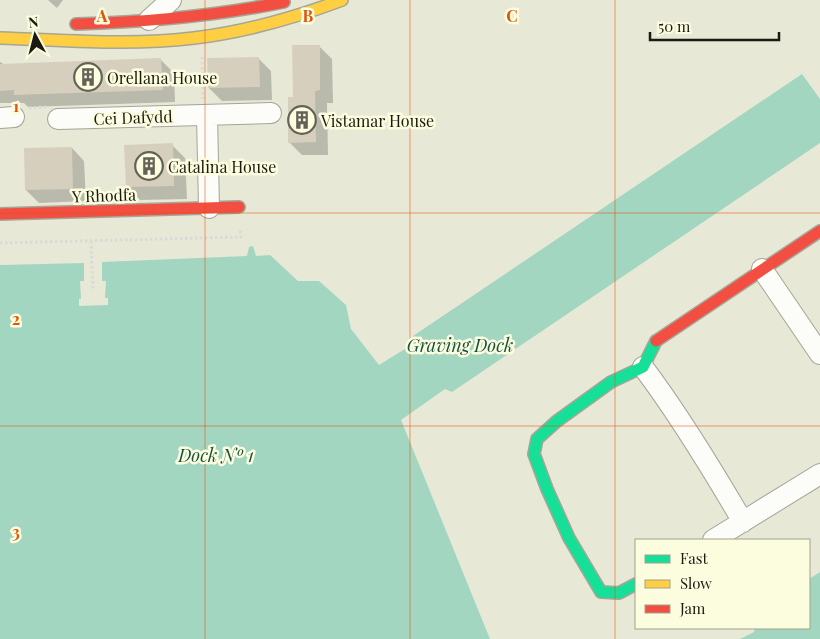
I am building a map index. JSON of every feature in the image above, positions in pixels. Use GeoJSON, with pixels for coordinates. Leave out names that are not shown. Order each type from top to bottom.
{"type":"FeatureCollection","features":[{"type":"Feature","properties":{"kind":"street"},"geometry":{"type":"LineString","coordinates":[[149,20],[172,0]]}},
{"type":"Feature","properties":{"kind":"street"},"geometry":{"type":"LineString","coordinates":[[200,0],[223,13]]}},
{"type":"Feature","properties":{"kind":"street"},"geometry":{"type":"LineString","coordinates":[[63,24],[149,20],[223,13],[290,0]]}},
{"type":"Feature","properties":{"kind":"street"},"geometry":{"type":"LineString","coordinates":[[0,38],[135,42],[197,38],[264,26],[342,0]]}},
{"type":"Feature","properties":{"kind":"street"},"geometry":{"type":"LineString","coordinates":[[205,110],[210,208]]}},
{"type":"Feature","properties":{"kind":"street","name":"Cei Dafydd"},"geometry":{"type":"LineString","coordinates":[[58,119],[205,110],[271,113]]}},
{"type":"Feature","properties":{"kind":"street","name":"Y Rhodfa"},"geometry":{"type":"LineString","coordinates":[[0,214],[239,207]]}},
{"type":"Feature","properties":{"kind":"street"},"geometry":{"type":"LineString","coordinates":[[635,585],[619,593],[601,592],[569,538],[547,489],[534,454],[537,439],[557,421],[611,382],[643,367],[656,340],[820,231]]}},
{"type":"Feature","properties":{"kind":"street"},"geometry":{"type":"LineString","coordinates":[[762,269],[820,354]]}},
{"type":"Feature","properties":{"kind":"street"},"geometry":{"type":"LineString","coordinates":[[643,367],[701,450],[743,522]]}},
{"type":"Feature","properties":{"kind":"street"},"geometry":{"type":"LineString","coordinates":[[715,539],[820,474]]}},
{"type":"Feature","properties":{"kind":"path"},"geometry":{"type":"LineString","coordinates":[[201,53],[205,110]]}},
{"type":"Feature","properties":{"kind":"path"},"geometry":{"type":"LineString","coordinates":[[7,117],[20,108],[54,107],[58,119]]}},
{"type":"Feature","properties":{"kind":"path"},"geometry":{"type":"LineString","coordinates":[[0,243],[241,237]]}},
{"type":"Feature","properties":{"kind":"path"},"geometry":{"type":"LineString","coordinates":[[91,241],[93,291]]}},
{"type":"Feature","properties":{"kind":"water","name":"Dock Nº 1"},"geometry":{"type":"Polygon","coordinates":[[[802,74],[820,99],[820,143],[452,392],[445,389],[401,420],[490,639],[0,639],[0,265],[84,263],[84,281],[80,281],[81,299],[79,299],[79,306],[108,305],[108,298],[105,298],[106,281],[102,281],[102,262],[247,256],[249,247],[253,246],[256,256],[270,255],[298,281],[319,281],[346,305],[351,329],[379,365],[413,344],[413,336],[802,74]]]}},
{"type":"Feature","properties":{"kind":"water"},"geometry":{"type":"Polygon","coordinates":[[[820,572],[820,639],[740,639],[754,632],[755,629],[810,629],[810,578],[820,572]]]}},
{"type":"Feature","properties":{"kind":"building"},"geometry":{"type":"Polygon","coordinates":[[[292,45],[320,45],[320,90],[315,91],[316,142],[288,143],[288,97],[293,97],[292,45]]]}},
{"type":"Feature","properties":{"kind":"building"},"geometry":{"type":"Polygon","coordinates":[[[259,57],[260,87],[208,88],[207,58],[259,57]]]}},
{"type":"Feature","properties":{"kind":"building","name":"Orellana House"},"geometry":{"type":"Polygon","coordinates":[[[161,58],[163,90],[14,95],[14,90],[0,91],[0,64],[161,58]]]}},
{"type":"Feature","properties":{"kind":"building","name":"Catalina House"},"geometry":{"type":"Polygon","coordinates":[[[173,143],[174,186],[126,187],[124,145],[173,143]]]}},
{"type":"Feature","properties":{"kind":"building"},"geometry":{"type":"Polygon","coordinates":[[[72,147],[73,189],[25,190],[24,148],[72,147]]]}},
{"type":"Feature","properties":{"kind":"traffic: fast"},"geometry":{"type":"LineString","coordinates":[[635,585],[619,593],[601,592],[569,538],[534,454],[537,439],[557,421],[611,382],[643,367],[656,341]]}},
{"type":"Feature","properties":{"kind":"traffic: slow"},"geometry":{"type":"LineString","coordinates":[[0,38],[122,42],[194,38],[269,24],[342,0]]}},
{"type":"Feature","properties":{"kind":"traffic: jam"},"geometry":{"type":"LineString","coordinates":[[76,24],[180,18],[284,2]]}},
{"type":"Feature","properties":{"kind":"traffic: jam"},"geometry":{"type":"LineString","coordinates":[[0,214],[239,207]]}},
{"type":"Feature","properties":{"kind":"traffic: jam"},"geometry":{"type":"LineString","coordinates":[[656,341],[820,231]]}},
{"type":"Feature","properties":{"kind":"place","name":"Orellana House"},"geometry":{"type":"Point","coordinates":[88,77]}},
{"type":"Feature","properties":{"kind":"place","name":"Vistamar House"},"geometry":{"type":"Point","coordinates":[302,120]}},
{"type":"Feature","properties":{"kind":"place","name":"Catalina House"},"geometry":{"type":"Point","coordinates":[149,166]}},
{"type":"Feature","properties":{"kind":"water label","name":"Graving Dock"},"geometry":{"type":"Point","coordinates":[460,345]}}]}
